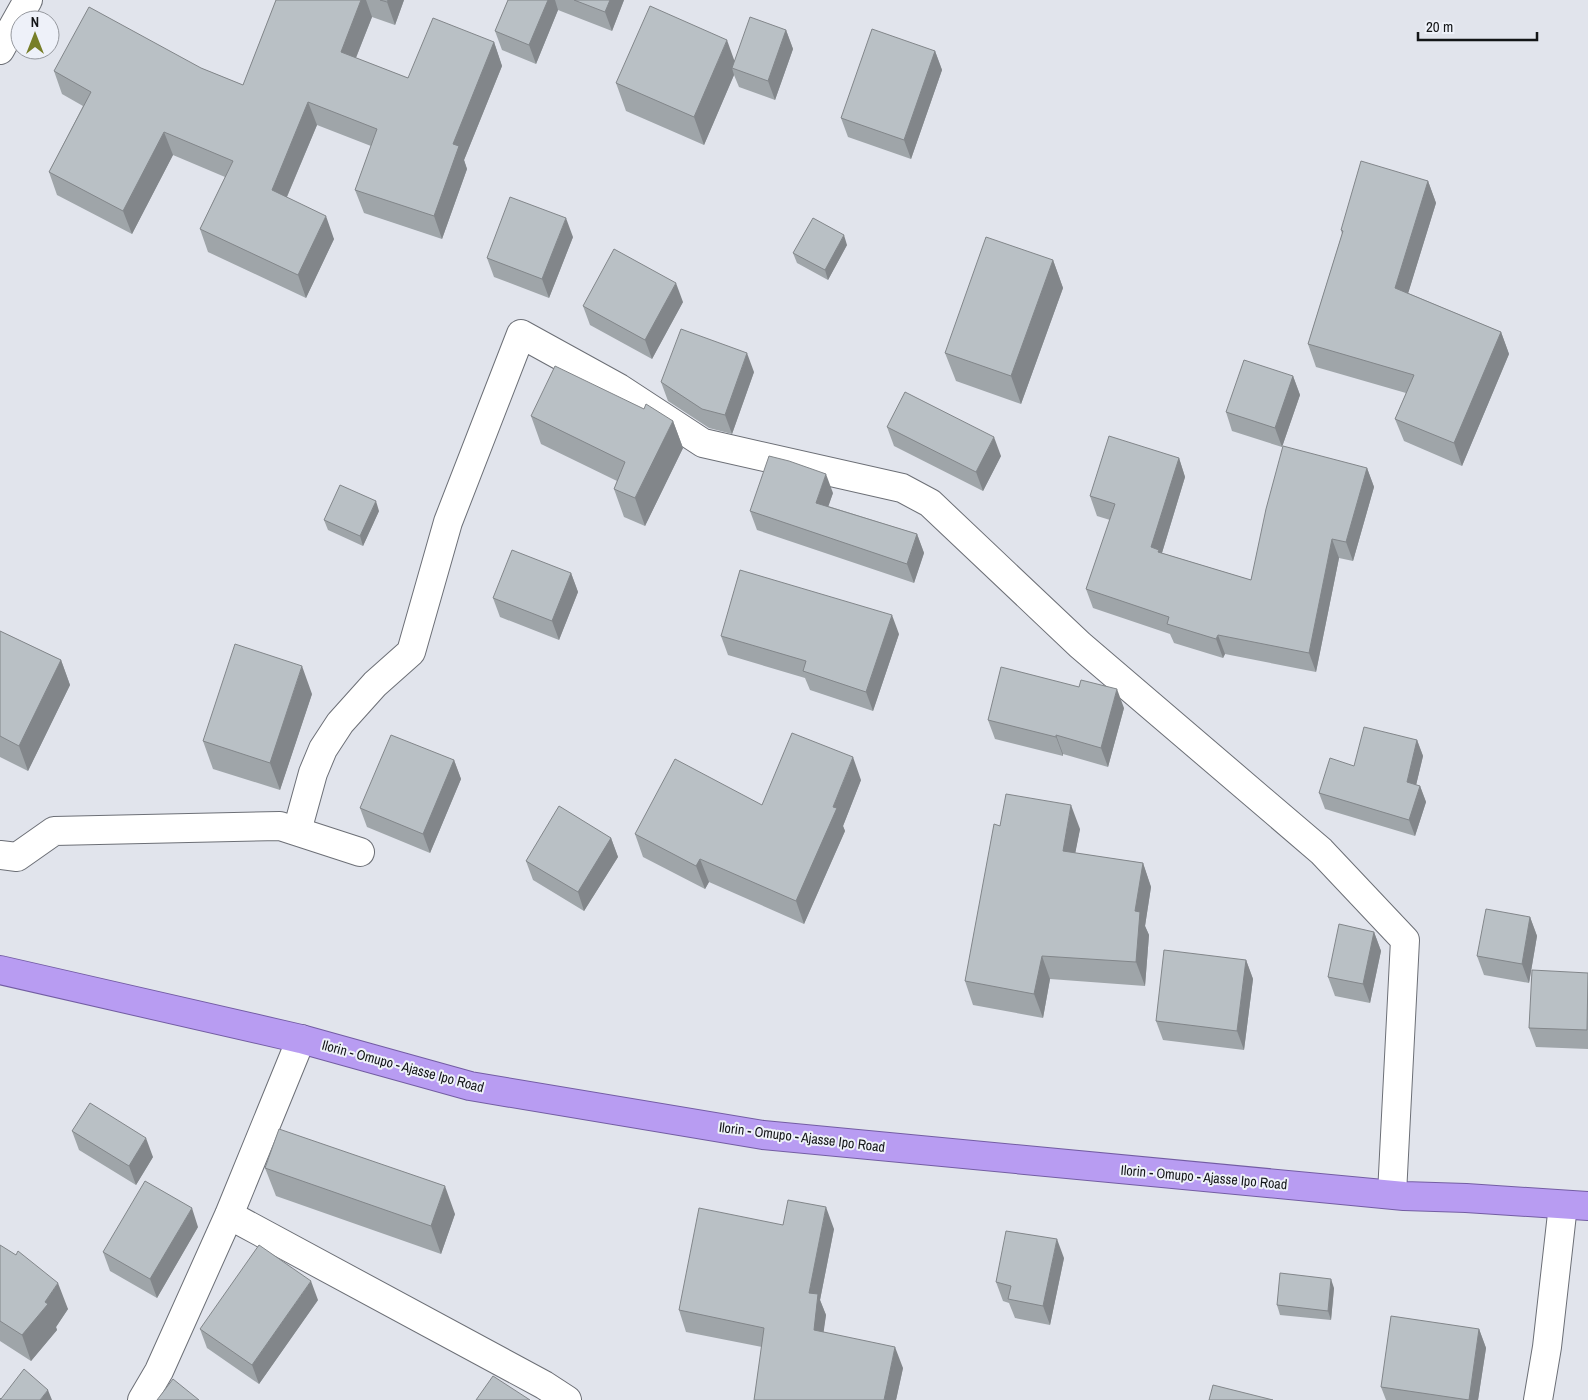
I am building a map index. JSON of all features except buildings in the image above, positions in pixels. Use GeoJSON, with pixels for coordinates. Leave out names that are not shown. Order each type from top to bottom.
{"type":"FeatureCollection","features":[{"type":"Feature","properties":{"kind":"highway","name":"Ilorin - Omupo - Ajasse Ipo Road"},"geometry":{"type":"LineString","coordinates":[[0,970],[301,1039],[470,1086],[764,1135],[1392,1194],[1576,1205]]}},
{"type":"Feature","properties":{"kind":"street"},"geometry":{"type":"LineString","coordinates":[[0,50],[28,0]]}},
{"type":"Feature","properties":{"kind":"street"},"geometry":{"type":"LineString","coordinates":[[297,831],[313,773],[323,749],[340,724],[370,691],[411,652],[448,522],[521,334],[619,388],[703,443],[902,488],[930,503],[1080,645],[1321,851],[1405,940],[1392,1194]]}},
{"type":"Feature","properties":{"kind":"street"},"geometry":{"type":"LineString","coordinates":[[0,854],[17,857],[54,831],[280,826],[360,852]]}},
{"type":"Feature","properties":{"kind":"street"},"geometry":{"type":"LineString","coordinates":[[142,1400],[159,1371],[229,1215],[301,1039]]}},
{"type":"Feature","properties":{"kind":"street"},"geometry":{"type":"LineString","coordinates":[[1538,1400],[1576,1205]]}},
{"type":"Feature","properties":{"kind":"street"},"geometry":{"type":"LineString","coordinates":[[229,1215],[544,1385],[567,1400]]}}]}
